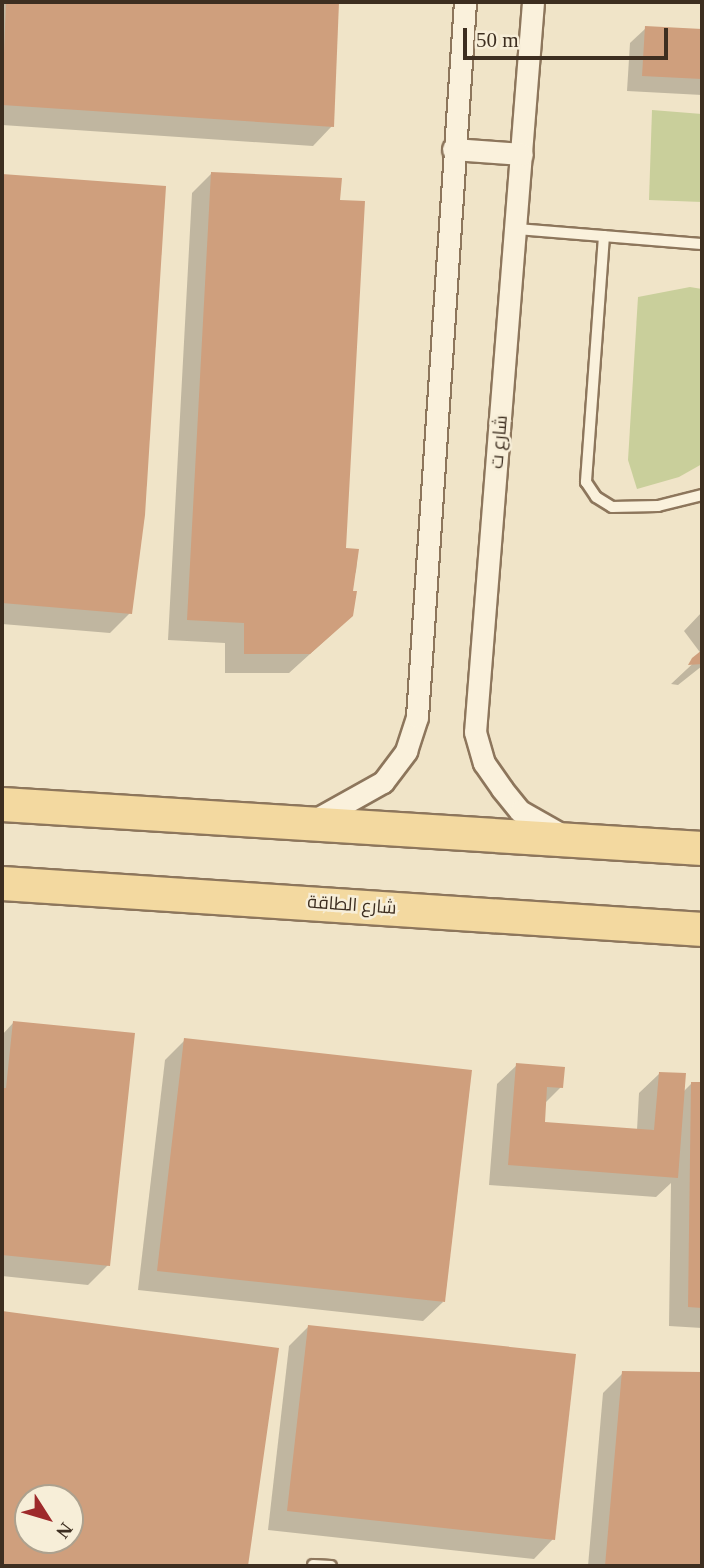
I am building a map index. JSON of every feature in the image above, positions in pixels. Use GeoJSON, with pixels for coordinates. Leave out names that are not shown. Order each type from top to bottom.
{"type":"FeatureCollection","features":[{"type":"Feature","properties":{"kind":"main road"},"geometry":{"type":"LineString","coordinates":[[2,804],[702,848]]}},
{"type":"Feature","properties":{"kind":"main road","name":"شارع الطاقة"},"geometry":{"type":"LineString","coordinates":[[2,883],[588,919],[702,929]]}},
{"type":"Feature","properties":{"kind":"main road"},"geometry":{"type":"LineString","coordinates":[[588,919],[702,914]]}},
{"type":"Feature","properties":{"kind":"street"},"geometry":{"type":"LineString","coordinates":[[306,824],[383,782],[406,751],[417,718],[453,149],[465,2]]}},
{"type":"Feature","properties":{"kind":"street","name":"شارع ت"},"geometry":{"type":"LineString","coordinates":[[533,2],[475,732],[484,763],[520,811],[570,839]]}},
{"type":"Feature","properties":{"kind":"street"},"geometry":{"type":"LineString","coordinates":[[453,149],[522,154]]}},
{"type":"Feature","properties":{"kind":"lane"},"geometry":{"type":"LineString","coordinates":[[516,229],[702,244]]}},
{"type":"Feature","properties":{"kind":"lane"},"geometry":{"type":"LineString","coordinates":[[604,236],[586,482],[596,497],[612,507],[658,506],[702,495]]}},
{"type":"Feature","properties":{"kind":"lane"},"geometry":{"type":"LineString","coordinates":[[313,1564],[331,1566]]}},
{"type":"Feature","properties":{"kind":"green space"},"geometry":{"type":"Polygon","coordinates":[[[652,110],[702,114],[702,202],[649,200],[652,110]]]}},
{"type":"Feature","properties":{"kind":"green space"},"geometry":{"type":"Polygon","coordinates":[[[690,287],[702,289],[702,464],[679,477],[637,489],[628,460],[638,297],[690,287]]]}},
{"type":"Feature","properties":{"kind":"building"},"geometry":{"type":"Polygon","coordinates":[[[6,2],[339,2],[334,127],[2,105],[6,2]]]}},
{"type":"Feature","properties":{"kind":"building"},"geometry":{"type":"Polygon","coordinates":[[[645,26],[702,29],[702,79],[642,76],[645,26]]]}},
{"type":"Feature","properties":{"kind":"building"},"geometry":{"type":"Polygon","coordinates":[[[211,172],[342,178],[340,200],[365,201],[346,548],[359,549],[353,591],[357,591],[353,616],[310,654],[244,654],[244,623],[187,620],[211,172]]]}},
{"type":"Feature","properties":{"kind":"building"},"geometry":{"type":"Polygon","coordinates":[[[2,174],[166,186],[145,515],[132,614],[2,603],[2,174]]]}},
{"type":"Feature","properties":{"kind":"building"},"geometry":{"type":"Polygon","coordinates":[[[702,650],[702,664],[688,665],[692,658],[702,650]]]}},
{"type":"Feature","properties":{"kind":"building"},"geometry":{"type":"Polygon","coordinates":[[[13,1021],[135,1033],[110,1266],[2,1255],[2,1088],[6,1088],[13,1021]]]}},
{"type":"Feature","properties":{"kind":"building"},"geometry":{"type":"Polygon","coordinates":[[[184,1038],[472,1070],[445,1302],[157,1271],[184,1038]]]}},
{"type":"Feature","properties":{"kind":"building"},"geometry":{"type":"Polygon","coordinates":[[[516,1063],[565,1067],[563,1088],[547,1087],[545,1122],[654,1130],[659,1072],[686,1073],[678,1178],[508,1165],[516,1063]]]}},
{"type":"Feature","properties":{"kind":"building"},"geometry":{"type":"Polygon","coordinates":[[[691,1082],[702,1082],[702,1308],[688,1307],[691,1082]]]}},
{"type":"Feature","properties":{"kind":"building"},"geometry":{"type":"Polygon","coordinates":[[[2,1311],[279,1348],[248,1566],[2,1566],[2,1311]]]}},
{"type":"Feature","properties":{"kind":"building"},"geometry":{"type":"Polygon","coordinates":[[[308,1325],[576,1354],[555,1540],[287,1511],[308,1325]]]}},
{"type":"Feature","properties":{"kind":"building"},"geometry":{"type":"Polygon","coordinates":[[[622,1371],[702,1372],[702,1566],[605,1566],[622,1371]]]}}]}
